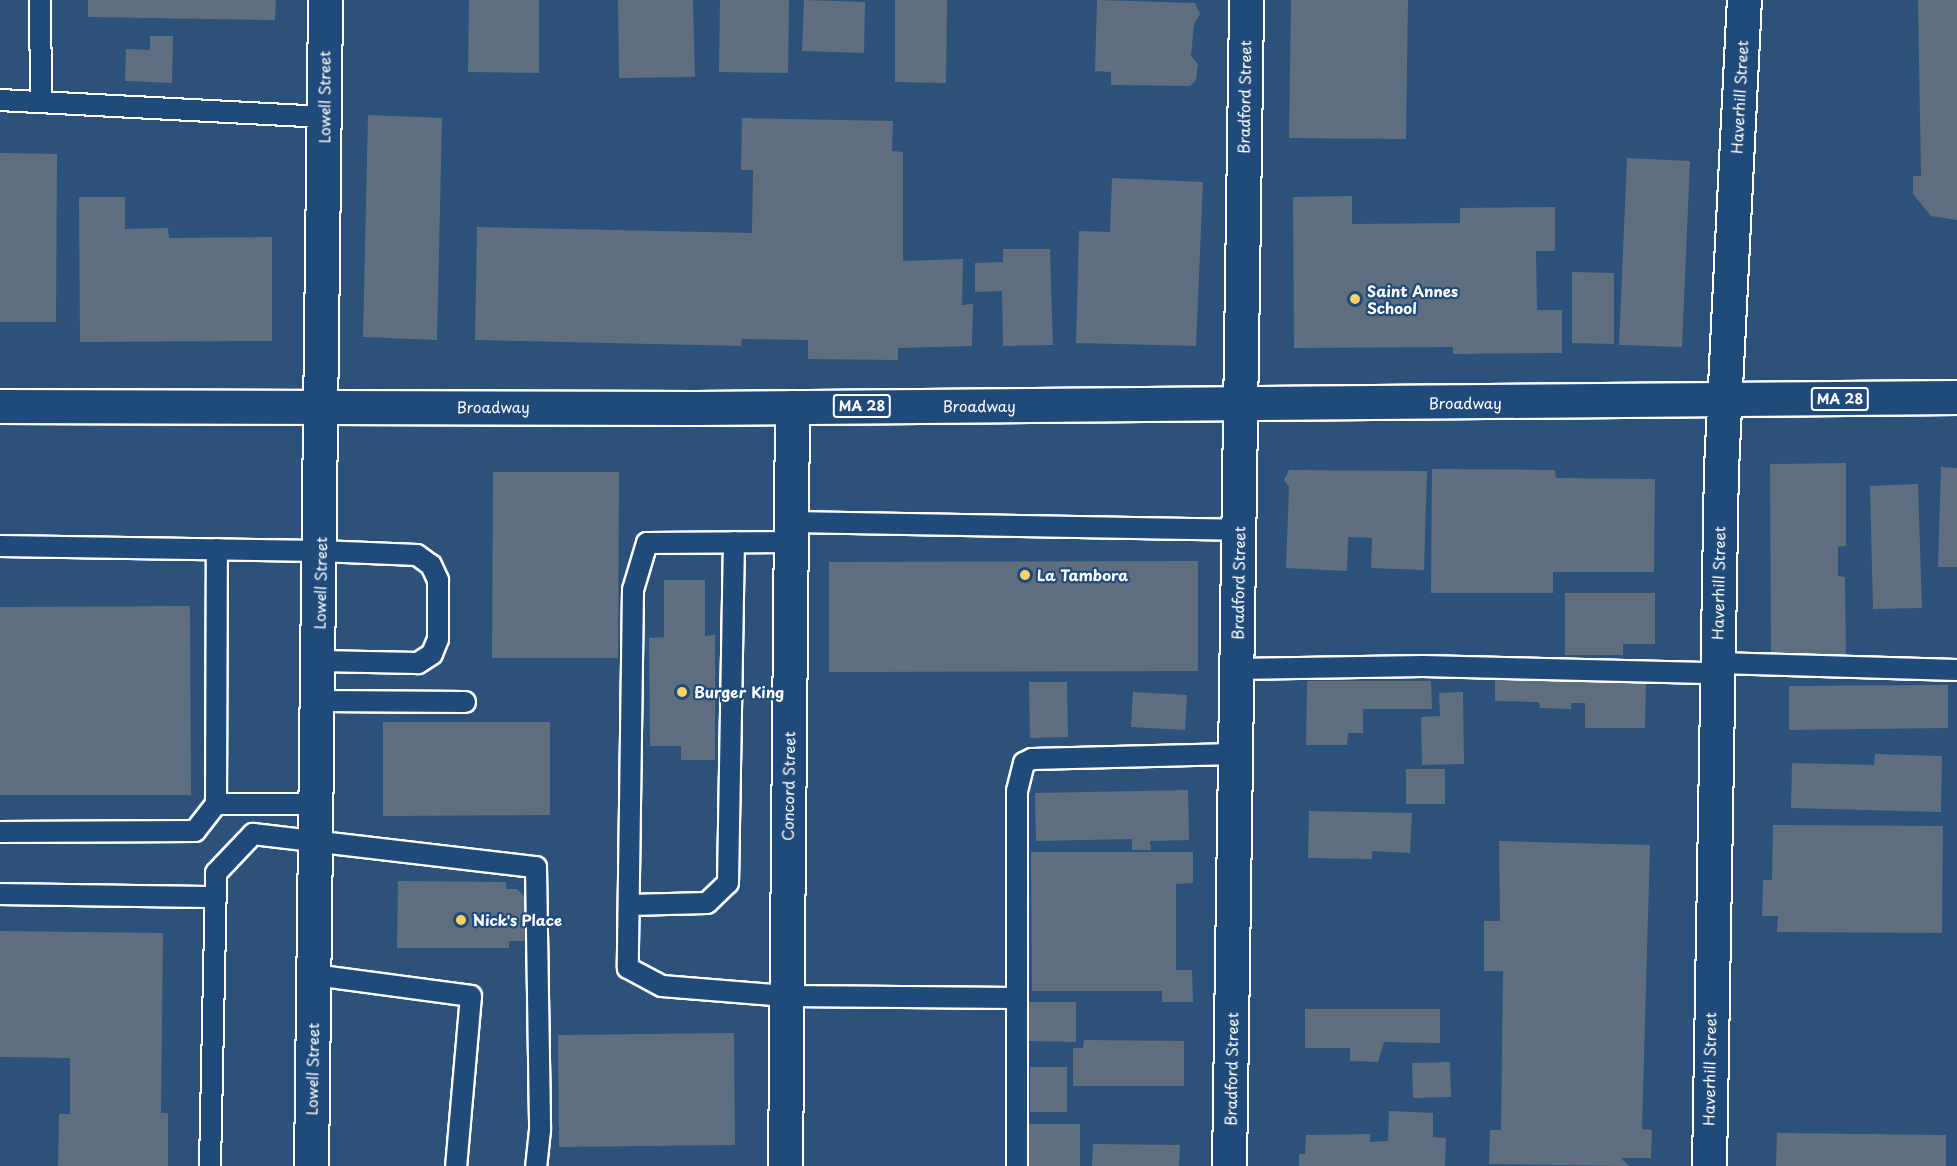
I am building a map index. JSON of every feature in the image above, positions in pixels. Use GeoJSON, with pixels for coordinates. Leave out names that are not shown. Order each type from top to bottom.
{"type":"FeatureCollection","features":[{"type":"Feature","properties":{"kind":"street","name":"Lowell Street"},"geometry":{"type":"LineString","coordinates":[[311,1166],[322,407],[325,0]]}},
{"type":"Feature","properties":{"kind":"street","name":"Bradford Street"},"geometry":{"type":"LineString","coordinates":[[1229,1166],[1246,0]]}},
{"type":"Feature","properties":{"kind":"street","name":"Haverhill Street"},"geometry":{"type":"LineString","coordinates":[[1709,1166],[1724,400],[1744,0]]}},
{"type":"Feature","properties":{"kind":"street","name":"Broadway"},"geometry":{"type":"LineString","coordinates":[[0,406],[792,407],[1957,397]]}},
{"type":"Feature","properties":{"kind":"street","name":"Concord Street"},"geometry":{"type":"LineString","coordinates":[[784,1166],[792,407]]}},
{"type":"Feature","properties":{"kind":"lane"},"geometry":{"type":"LineString","coordinates":[[40,0],[41,102]]}},
{"type":"Feature","properties":{"kind":"lane"},"geometry":{"type":"LineString","coordinates":[[0,100],[324,117]]}},
{"type":"Feature","properties":{"kind":"lane"},"geometry":{"type":"LineString","coordinates":[[1016,999],[786,996],[662,986],[628,968],[633,590],[646,543],[734,542],[791,532],[1238,530]]}},
{"type":"Feature","properties":{"kind":"lane"},"geometry":{"type":"LineString","coordinates":[[629,905],[707,903],[728,883],[734,542]]}},
{"type":"Feature","properties":{"kind":"lane"},"geometry":{"type":"LineString","coordinates":[[0,546],[320,551],[417,555],[431,565],[438,580],[438,639],[432,654],[418,663],[318,661]]}},
{"type":"Feature","properties":{"kind":"lane"},"geometry":{"type":"LineString","coordinates":[[0,832],[195,831],[216,804],[217,549]]}},
{"type":"Feature","properties":{"kind":"lane"},"geometry":{"type":"LineString","coordinates":[[1236,669],[1423,666],[1957,670]]}},
{"type":"Feature","properties":{"kind":"lane"},"geometry":{"type":"LineString","coordinates":[[318,701],[465,702]]}},
{"type":"Feature","properties":{"kind":"lane"},"geometry":{"type":"LineString","coordinates":[[1017,1166],[1017,791],[1024,763],[1032,759],[1235,754]]}},
{"type":"Feature","properties":{"kind":"lane"},"geometry":{"type":"LineString","coordinates":[[216,804],[316,804]]}},
{"type":"Feature","properties":{"kind":"lane"},"geometry":{"type":"LineString","coordinates":[[210,1166],[216,873],[253,834],[536,867],[540,1131],[536,1166]]}},
{"type":"Feature","properties":{"kind":"lane"},"geometry":{"type":"LineString","coordinates":[[0,894],[214,897]]}},
{"type":"Feature","properties":{"kind":"lane"},"geometry":{"type":"LineString","coordinates":[[314,975],[471,996],[456,1166]]}},
{"type":"Feature","properties":{"kind":"building"},"geometry":{"type":"Polygon","coordinates":[[[88,0],[276,0],[275,20],[88,17],[88,0]]]}},
{"type":"Feature","properties":{"kind":"building"},"geometry":{"type":"Polygon","coordinates":[[[469,0],[539,0],[539,73],[468,72],[469,0]]]}},
{"type":"Feature","properties":{"kind":"building"},"geometry":{"type":"Polygon","coordinates":[[[618,0],[693,0],[695,77],[619,78],[618,0]]]}},
{"type":"Feature","properties":{"kind":"building"},"geometry":{"type":"Polygon","coordinates":[[[720,0],[789,0],[788,73],[719,72],[720,0]]]}},
{"type":"Feature","properties":{"kind":"building"},"geometry":{"type":"Polygon","coordinates":[[[804,0],[865,2],[864,53],[802,51],[804,0]]]}},
{"type":"Feature","properties":{"kind":"building"},"geometry":{"type":"Polygon","coordinates":[[[895,0],[947,0],[946,83],[895,82],[895,0]]]}},
{"type":"Feature","properties":{"kind":"building"},"geometry":{"type":"Polygon","coordinates":[[[1097,0],[1195,3],[1200,14],[1194,24],[1191,56],[1198,64],[1196,80],[1190,86],[1111,85],[1111,72],[1095,71],[1097,0]]]}},
{"type":"Feature","properties":{"kind":"building"},"geometry":{"type":"Polygon","coordinates":[[[1291,0],[1408,0],[1406,139],[1289,138],[1291,0]]]}},
{"type":"Feature","properties":{"kind":"building"},"geometry":{"type":"Polygon","coordinates":[[[1918,0],[1957,0],[1957,220],[1931,216],[1913,194],[1913,176],[1921,176],[1918,0]]]}},
{"type":"Feature","properties":{"kind":"building"},"geometry":{"type":"Polygon","coordinates":[[[150,36],[173,36],[172,83],[125,81],[126,49],[150,50],[150,36]]]}},
{"type":"Feature","properties":{"kind":"building"},"geometry":{"type":"Polygon","coordinates":[[[368,115],[442,118],[437,340],[363,337],[368,115]]]}},
{"type":"Feature","properties":{"kind":"building"},"geometry":{"type":"Polygon","coordinates":[[[742,118],[893,121],[892,151],[903,152],[903,261],[963,259],[962,305],[973,304],[972,346],[898,348],[898,360],[808,359],[808,340],[742,339],[741,346],[475,340],[477,227],[752,233],[753,170],[741,170],[742,118]]]}},
{"type":"Feature","properties":{"kind":"building"},"geometry":{"type":"Polygon","coordinates":[[[0,153],[57,154],[56,322],[0,322],[0,153]]]}},
{"type":"Feature","properties":{"kind":"building"},"geometry":{"type":"Polygon","coordinates":[[[1627,158],[1690,161],[1682,347],[1619,345],[1627,158]]]}},
{"type":"Feature","properties":{"kind":"building"},"geometry":{"type":"Polygon","coordinates":[[[1112,178],[1203,182],[1196,346],[1076,343],[1079,231],[1110,232],[1112,178]]]}},
{"type":"Feature","properties":{"kind":"building"},"geometry":{"type":"Polygon","coordinates":[[[1352,196],[1352,224],[1460,223],[1460,208],[1555,207],[1555,251],[1536,251],[1537,310],[1562,310],[1562,353],[1453,354],[1453,347],[1294,348],[1293,197],[1352,196]]]}},
{"type":"Feature","properties":{"kind":"building"},"geometry":{"type":"Polygon","coordinates":[[[79,197],[125,197],[125,229],[168,228],[169,238],[272,237],[272,341],[80,342],[79,197]]]}},
{"type":"Feature","properties":{"kind":"building"},"geometry":{"type":"Polygon","coordinates":[[[1003,249],[1050,249],[1053,345],[1003,346],[1002,291],[975,292],[975,263],[1003,262],[1003,249]]]}},
{"type":"Feature","properties":{"kind":"building"},"geometry":{"type":"Polygon","coordinates":[[[1572,272],[1614,273],[1614,344],[1572,343],[1572,272]]]}},
{"type":"Feature","properties":{"kind":"building"},"geometry":{"type":"Polygon","coordinates":[[[1846,463],[1846,546],[1838,547],[1838,576],[1845,577],[1846,657],[1771,657],[1770,464],[1846,463]]]}},
{"type":"Feature","properties":{"kind":"building"},"geometry":{"type":"Polygon","coordinates":[[[1941,467],[1957,468],[1957,567],[1938,567],[1941,467]]]}},
{"type":"Feature","properties":{"kind":"building"},"geometry":{"type":"Polygon","coordinates":[[[1432,469],[1555,470],[1556,478],[1655,479],[1654,572],[1553,572],[1553,593],[1431,593],[1432,469]]]}},
{"type":"Feature","properties":{"kind":"building"},"geometry":{"type":"Polygon","coordinates":[[[1289,470],[1427,471],[1424,570],[1371,568],[1372,538],[1348,537],[1347,571],[1286,568],[1289,487],[1284,480],[1289,470]]]}},
{"type":"Feature","properties":{"kind":"building"},"geometry":{"type":"Polygon","coordinates":[[[493,472],[619,472],[618,658],[492,658],[493,472]]]}},
{"type":"Feature","properties":{"kind":"building"},"geometry":{"type":"Polygon","coordinates":[[[1918,484],[1922,608],[1873,609],[1870,486],[1918,484]]]}},
{"type":"Feature","properties":{"kind":"building"},"geometry":{"type":"Polygon","coordinates":[[[1198,561],[1198,671],[829,672],[829,562],[1198,561]]]}},
{"type":"Feature","properties":{"kind":"building","name":"Burger King"},"geometry":{"type":"Polygon","coordinates":[[[664,580],[705,580],[705,636],[715,635],[715,760],[681,760],[681,746],[650,746],[649,638],[664,637],[664,580]]]}},
{"type":"Feature","properties":{"kind":"building"},"geometry":{"type":"Polygon","coordinates":[[[1565,593],[1655,593],[1655,644],[1623,644],[1623,655],[1565,655],[1565,593]]]}},
{"type":"Feature","properties":{"kind":"building"},"geometry":{"type":"Polygon","coordinates":[[[190,606],[191,795],[0,795],[0,607],[190,606]]]}},
{"type":"Feature","properties":{"kind":"building"},"geometry":{"type":"Polygon","coordinates":[[[1495,678],[1646,680],[1645,728],[1585,728],[1585,703],[1571,703],[1571,709],[1540,708],[1539,702],[1495,701],[1495,678]]]}},
{"type":"Feature","properties":{"kind":"building"},"geometry":{"type":"Polygon","coordinates":[[[1307,681],[1431,681],[1432,709],[1363,709],[1363,733],[1348,733],[1347,745],[1306,745],[1307,681]]]}},
{"type":"Feature","properties":{"kind":"building"},"geometry":{"type":"Polygon","coordinates":[[[1029,682],[1067,682],[1068,737],[1030,738],[1029,682]]]}},
{"type":"Feature","properties":{"kind":"building"},"geometry":{"type":"Polygon","coordinates":[[[1948,685],[1948,728],[1789,730],[1789,686],[1948,685]]]}},
{"type":"Feature","properties":{"kind":"building"},"geometry":{"type":"Polygon","coordinates":[[[1133,692],[1187,695],[1185,730],[1131,727],[1133,692]]]}},
{"type":"Feature","properties":{"kind":"building"},"geometry":{"type":"Polygon","coordinates":[[[1463,692],[1464,764],[1422,765],[1421,717],[1440,716],[1439,693],[1463,692]]]}},
{"type":"Feature","properties":{"kind":"building"},"geometry":{"type":"Polygon","coordinates":[[[383,722],[550,722],[550,815],[383,816],[383,722]]]}},
{"type":"Feature","properties":{"kind":"building"},"geometry":{"type":"Polygon","coordinates":[[[1875,754],[1942,756],[1941,812],[1791,808],[1792,763],[1874,765],[1875,754]]]}},
{"type":"Feature","properties":{"kind":"building"},"geometry":{"type":"Polygon","coordinates":[[[1406,769],[1445,769],[1445,804],[1406,804],[1406,769]]]}},
{"type":"Feature","properties":{"kind":"building"},"geometry":{"type":"Polygon","coordinates":[[[1188,790],[1189,840],[1150,841],[1151,850],[1132,850],[1132,839],[1036,841],[1035,793],[1188,790]]]}},
{"type":"Feature","properties":{"kind":"building"},"geometry":{"type":"Polygon","coordinates":[[[1309,811],[1412,813],[1410,853],[1372,851],[1372,859],[1308,858],[1309,811]]]}},
{"type":"Feature","properties":{"kind":"building"},"geometry":{"type":"Polygon","coordinates":[[[1773,825],[1943,826],[1942,933],[1777,932],[1778,916],[1762,916],[1763,880],[1772,880],[1773,825]]]}},
{"type":"Feature","properties":{"kind":"building"},"geometry":{"type":"Polygon","coordinates":[[[1499,841],[1650,845],[1642,1129],[1652,1130],[1651,1158],[1621,1158],[1629,1166],[1489,1164],[1490,1130],[1501,1130],[1503,971],[1484,971],[1484,921],[1500,921],[1499,841]]]}},
{"type":"Feature","properties":{"kind":"building"},"geometry":{"type":"Polygon","coordinates":[[[1031,852],[1193,852],[1193,883],[1176,884],[1176,970],[1192,970],[1193,1002],[1162,1002],[1162,991],[1032,991],[1031,852]]]}},
{"type":"Feature","properties":{"kind":"building","name":"Nick's Place"},"geometry":{"type":"Polygon","coordinates":[[[398,881],[506,882],[506,889],[517,889],[526,898],[525,941],[509,941],[509,948],[397,948],[398,881]]]}},
{"type":"Feature","properties":{"kind":"building"},"geometry":{"type":"Polygon","coordinates":[[[0,931],[163,933],[161,1113],[168,1113],[168,1166],[58,1166],[59,1114],[70,1114],[70,1058],[0,1057],[0,931]]]}},
{"type":"Feature","properties":{"kind":"building"},"geometry":{"type":"Polygon","coordinates":[[[1025,1002],[1076,1002],[1076,1042],[1025,1041],[1025,1002]]]}},
{"type":"Feature","properties":{"kind":"building"},"geometry":{"type":"Polygon","coordinates":[[[1305,1009],[1440,1009],[1440,1043],[1384,1042],[1378,1062],[1350,1061],[1350,1048],[1305,1048],[1305,1009]]]}},
{"type":"Feature","properties":{"kind":"building"},"geometry":{"type":"Polygon","coordinates":[[[734,1033],[735,1145],[559,1147],[558,1035],[734,1033]]]}},
{"type":"Feature","properties":{"kind":"building"},"geometry":{"type":"Polygon","coordinates":[[[1084,1040],[1184,1041],[1184,1086],[1073,1086],[1073,1048],[1083,1048],[1084,1040]]]}},
{"type":"Feature","properties":{"kind":"building"},"geometry":{"type":"Polygon","coordinates":[[[1450,1062],[1451,1097],[1413,1098],[1412,1063],[1450,1062]]]}},
{"type":"Feature","properties":{"kind":"building"},"geometry":{"type":"Polygon","coordinates":[[[1030,1067],[1067,1067],[1067,1112],[1030,1112],[1030,1067]]]}},
{"type":"Feature","properties":{"kind":"building"},"geometry":{"type":"Polygon","coordinates":[[[1389,1111],[1433,1113],[1433,1137],[1446,1138],[1445,1166],[1299,1166],[1299,1154],[1305,1154],[1306,1135],[1370,1134],[1370,1142],[1388,1141],[1389,1111]]]}},
{"type":"Feature","properties":{"kind":"building"},"geometry":{"type":"Polygon","coordinates":[[[1028,1124],[1080,1124],[1080,1166],[1029,1166],[1028,1124]]]}},
{"type":"Feature","properties":{"kind":"building"},"geometry":{"type":"Polygon","coordinates":[[[1777,1133],[1946,1135],[1946,1166],[1776,1166],[1777,1133]]]}},
{"type":"Feature","properties":{"kind":"building"},"geometry":{"type":"Polygon","coordinates":[[[1093,1144],[1180,1145],[1179,1166],[1092,1166],[1093,1144]]]}},
{"type":"Feature","properties":{"kind":"place","name":"Saint Annes School"},"geometry":{"type":"Point","coordinates":[1355,299]}},
{"type":"Feature","properties":{"kind":"place","name":"La Tambora"},"geometry":{"type":"Point","coordinates":[1025,575]}},
{"type":"Feature","properties":{"kind":"place","name":"Burger King"},"geometry":{"type":"Point","coordinates":[682,692]}},
{"type":"Feature","properties":{"kind":"place","name":"Nick's Place"},"geometry":{"type":"Point","coordinates":[461,920]}}]}
